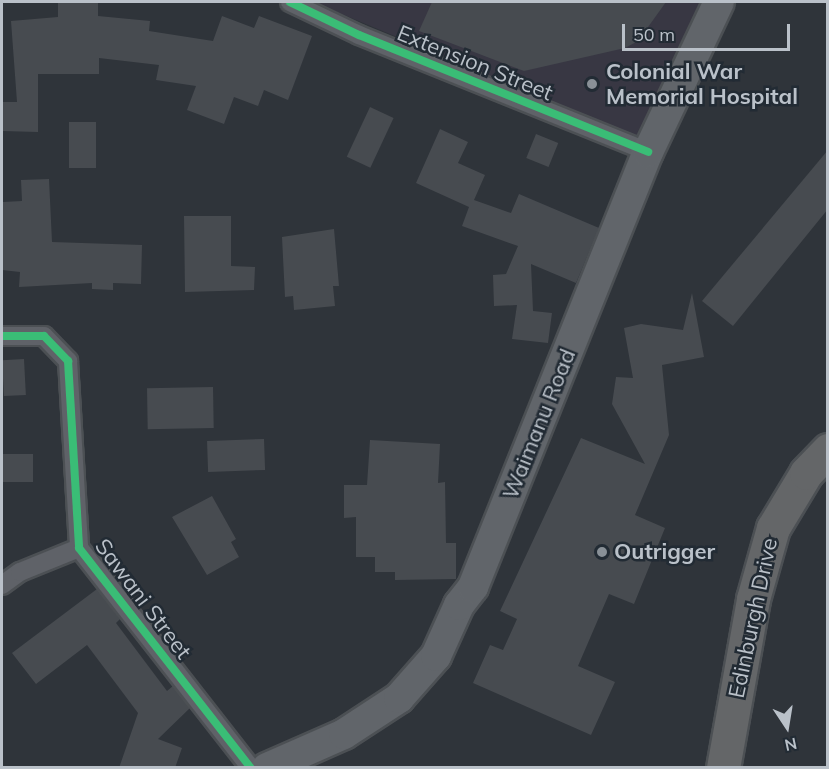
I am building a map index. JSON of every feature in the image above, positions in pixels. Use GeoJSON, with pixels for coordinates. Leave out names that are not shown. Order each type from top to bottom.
{"type":"FeatureCollection","features":[{"type":"Feature","properties":{"kind":"highway","name":"Edinburgh Drive"},"geometry":{"type":"LineString","coordinates":[[723,768],[753,599],[773,528],[806,473],[828,450]]}},
{"type":"Feature","properties":{"kind":"main road","name":"Waimanu Road"},"geometry":{"type":"LineString","coordinates":[[267,768],[353,728],[399,698],[436,656],[473,587],[648,152],[719,2]]}},
{"type":"Feature","properties":{"kind":"street","name":"Extension Street"},"geometry":{"type":"LineString","coordinates":[[291,2],[359,35],[648,152]]}},
{"type":"Feature","properties":{"kind":"street","name":"Sawani Street"},"geometry":{"type":"LineString","coordinates":[[2,336],[44,336],[68,362],[80,548],[251,768]]}},
{"type":"Feature","properties":{"kind":"street"},"geometry":{"type":"LineString","coordinates":[[2,585],[20,572],[80,548]]}},
{"type":"Feature","properties":{"kind":"shaded area","name":"Colonial War Memorial Hospital"},"geometry":{"type":"Polygon","coordinates":[[[313,2],[713,2],[652,143],[313,2]]]}},
{"type":"Feature","properties":{"kind":"building"},"geometry":{"type":"Polygon","coordinates":[[[58,2],[98,2],[98,16],[150,21],[149,31],[213,41],[222,16],[254,28],[259,16],[312,36],[288,100],[264,90],[258,106],[234,97],[224,124],[187,110],[196,86],[156,80],[159,65],[99,58],[99,74],[38,74],[38,132],[2,131],[2,102],[17,102],[11,21],[58,17],[58,2]]]}},
{"type":"Feature","properties":{"kind":"building"},"geometry":{"type":"Polygon","coordinates":[[[432,2],[666,2],[638,41],[625,48],[524,71],[419,31],[432,2]]]}},
{"type":"Feature","properties":{"kind":"building"},"geometry":{"type":"Polygon","coordinates":[[[370,107],[394,118],[370,168],[347,157],[370,107]]]}},
{"type":"Feature","properties":{"kind":"building"},"geometry":{"type":"Polygon","coordinates":[[[69,122],[96,122],[96,168],[69,168],[69,122]]]}},
{"type":"Feature","properties":{"kind":"building"},"geometry":{"type":"Polygon","coordinates":[[[440,129],[468,142],[458,163],[485,175],[474,200],[511,213],[519,194],[599,228],[576,283],[531,264],[533,311],[552,313],[548,343],[512,339],[517,305],[494,306],[493,275],[506,274],[518,246],[462,226],[469,207],[416,183],[440,129]]]}},
{"type":"Feature","properties":{"kind":"building"},"geometry":{"type":"Polygon","coordinates":[[[536,134],[558,143],[549,167],[526,158],[536,134]]]}},
{"type":"Feature","properties":{"kind":"building"},"geometry":{"type":"Polygon","coordinates":[[[828,150],[828,209],[733,326],[702,301],[828,150]]]}},
{"type":"Feature","properties":{"kind":"building"},"geometry":{"type":"Polygon","coordinates":[[[49,179],[52,242],[142,245],[141,284],[113,283],[113,290],[92,289],[92,283],[19,287],[20,272],[2,270],[3,202],[22,201],[21,180],[49,179]]]}},
{"type":"Feature","properties":{"kind":"building"},"geometry":{"type":"Polygon","coordinates":[[[184,216],[231,216],[231,266],[255,267],[254,290],[185,292],[184,216]]]}},
{"type":"Feature","properties":{"kind":"building"},"geometry":{"type":"Polygon","coordinates":[[[334,229],[339,286],[333,286],[335,306],[294,310],[293,296],[285,297],[282,237],[334,229]]]}},
{"type":"Feature","properties":{"kind":"building"},"geometry":{"type":"Polygon","coordinates":[[[692,293],[704,357],[662,365],[669,435],[635,515],[665,528],[634,604],[609,594],[578,666],[615,682],[591,735],[473,683],[490,645],[503,650],[517,619],[500,611],[581,438],[645,464],[612,404],[616,377],[633,378],[624,328],[641,324],[683,330],[692,293]]]}},
{"type":"Feature","properties":{"kind":"building"},"geometry":{"type":"Polygon","coordinates":[[[24,359],[26,395],[4,396],[2,360],[24,359]]]}},
{"type":"Feature","properties":{"kind":"building"},"geometry":{"type":"Polygon","coordinates":[[[213,387],[214,428],[148,429],[147,388],[213,387]]]}},
{"type":"Feature","properties":{"kind":"building"},"geometry":{"type":"Polygon","coordinates":[[[264,439],[265,470],[208,472],[207,441],[264,439]]]}},
{"type":"Feature","properties":{"kind":"building"},"geometry":{"type":"Polygon","coordinates":[[[370,440],[440,444],[438,483],[445,482],[446,543],[456,543],[456,579],[395,580],[395,572],[375,572],[375,557],[356,557],[356,517],[344,518],[344,485],[367,485],[370,440]]]}},
{"type":"Feature","properties":{"kind":"building"},"geometry":{"type":"Polygon","coordinates":[[[2,454],[33,454],[33,482],[2,482],[2,454]]]}},
{"type":"Feature","properties":{"kind":"building"},"geometry":{"type":"Polygon","coordinates":[[[212,496],[236,539],[231,542],[239,557],[207,575],[172,517],[212,496]]]}},
{"type":"Feature","properties":{"kind":"building"},"geometry":{"type":"Polygon","coordinates":[[[97,589],[120,619],[116,623],[167,691],[173,686],[190,708],[158,739],[182,748],[175,768],[119,768],[138,713],[87,645],[36,684],[12,653],[97,589]]]}},
{"type":"Feature","properties":{"kind":"cycle path"},"geometry":{"type":"LineString","coordinates":[[290,2],[359,35],[648,152]]}},
{"type":"Feature","properties":{"kind":"cycle path"},"geometry":{"type":"LineString","coordinates":[[2,336],[44,336],[68,361],[79,548],[251,768]]}},
{"type":"Feature","properties":{"kind":"place","name":"Colonial War Memorial Hospital"},"geometry":{"type":"Point","coordinates":[592,84]}},
{"type":"Feature","properties":{"kind":"place","name":"Outrigger"},"geometry":{"type":"Point","coordinates":[602,552]}}]}
